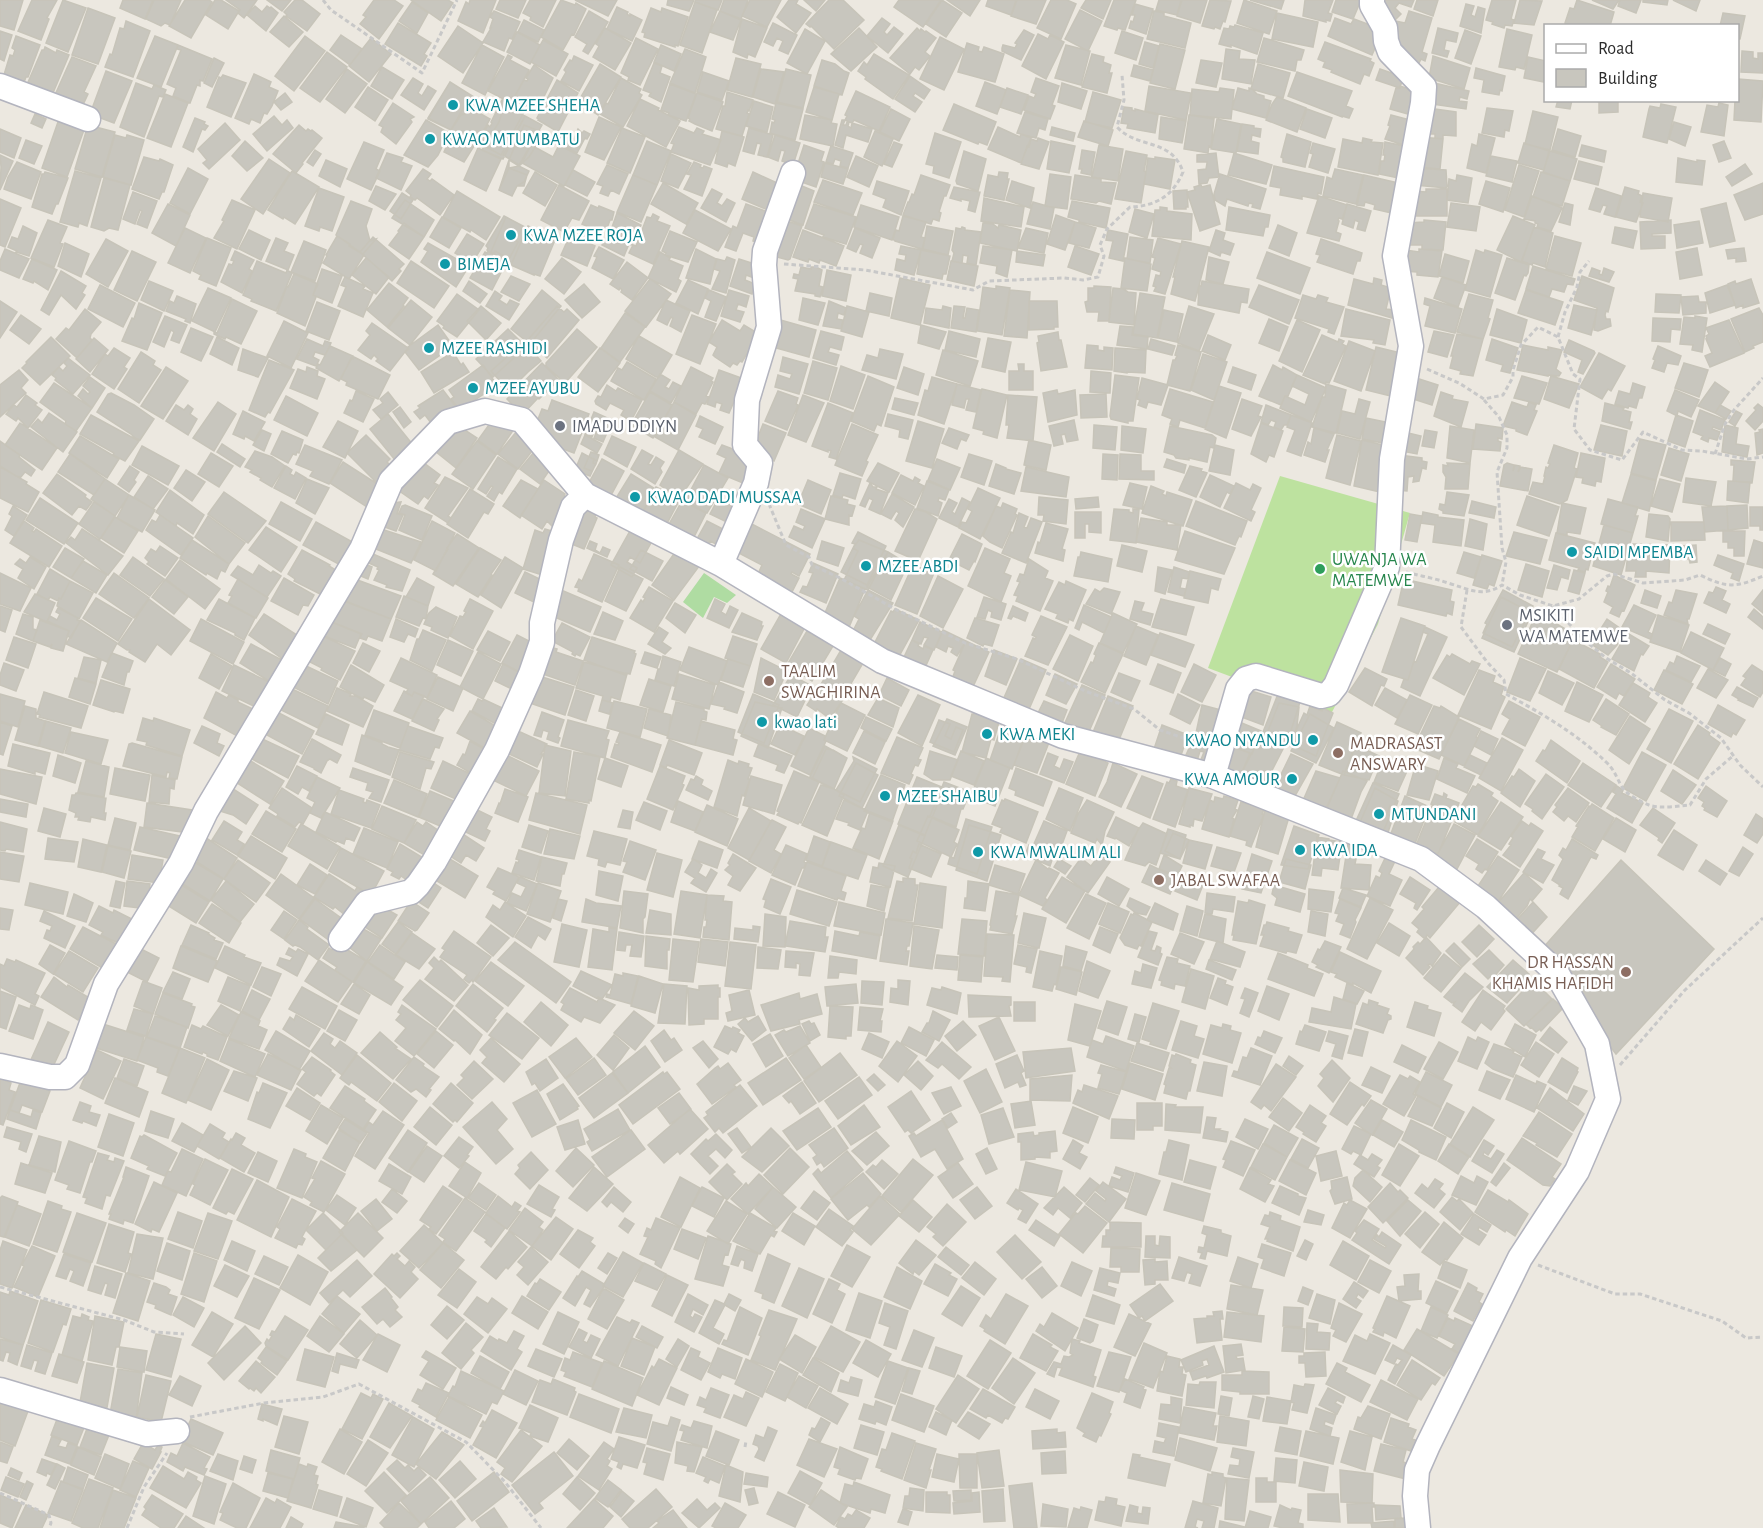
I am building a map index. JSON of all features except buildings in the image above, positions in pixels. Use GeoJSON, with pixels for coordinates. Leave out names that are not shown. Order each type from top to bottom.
{"type":"FeatureCollection","features":[{"type":"Feature","properties":{"kind":"street"},"geometry":{"type":"LineString","coordinates":[[1213,776],[1238,689],[1246,679],[1256,676],[1321,696],[1329,694],[1336,685],[1387,567],[1392,459],[1411,346],[1395,256],[1424,87],[1390,52],[1385,28],[1372,5],[1372,0]]}},
{"type":"Feature","properties":{"kind":"street"},"geometry":{"type":"LineString","coordinates":[[0,86],[88,119]]}},
{"type":"Feature","properties":{"kind":"street"},"geometry":{"type":"LineString","coordinates":[[721,564],[756,483],[760,463],[745,445],[747,400],[769,327],[764,266],[765,250],[793,173]]}},
{"type":"Feature","properties":{"kind":"street"},"geometry":{"type":"LineString","coordinates":[[0,1066],[51,1077],[65,1077],[76,1065],[106,984],[181,862],[206,811],[362,549],[391,481],[448,422],[485,411],[522,420],[585,495],[721,564],[882,661],[1063,735],[1213,776],[1421,860],[1486,907],[1556,972],[1597,1044],[1608,1099],[1577,1171],[1520,1258],[1417,1470],[1415,1496],[1418,1528]]}},
{"type":"Feature","properties":{"kind":"street"},"geometry":{"type":"LineString","coordinates":[[341,939],[367,903],[411,892],[434,862],[456,825],[497,750],[531,675],[542,642],[542,623],[561,540],[573,507],[585,495]]}},
{"type":"Feature","properties":{"kind":"street"},"geometry":{"type":"LineString","coordinates":[[0,1390],[147,1434],[177,1431]]}},
{"type":"Feature","properties":{"kind":"path"},"geometry":{"type":"LineString","coordinates":[[323,0],[331,10],[422,73],[457,0]]}},
{"type":"Feature","properties":{"kind":"path"},"geometry":{"type":"LineString","coordinates":[[764,266],[780,263],[866,270],[974,290],[989,281],[1064,278],[1083,280],[1098,277],[1104,256],[1100,245],[1107,229],[1130,207],[1142,206],[1166,195],[1178,185],[1183,172],[1179,160],[1166,149],[1124,135],[1117,127],[1124,100],[1122,75]]}},
{"type":"Feature","properties":{"kind":"path"},"geometry":{"type":"LineString","coordinates":[[1558,338],[1565,312],[1577,287],[1580,272],[1589,261]]}},
{"type":"Feature","properties":{"kind":"path"},"geometry":{"type":"LineString","coordinates":[[1484,399],[1503,395],[1513,377],[1521,345],[1538,327],[1558,338],[1573,374],[1580,379],[1574,429],[1590,450],[1622,460],[1643,432],[1682,450],[1747,459],[1763,457]]}},
{"type":"Feature","properties":{"kind":"path"},"geometry":{"type":"LineString","coordinates":[[1387,567],[1467,590],[1492,592],[1502,585],[1506,562],[1502,548],[1497,472],[1507,448],[1507,435],[1498,417],[1484,399],[1435,372],[1408,365]]}},
{"type":"Feature","properties":{"kind":"path"},"geometry":{"type":"LineString","coordinates":[[1715,454],[1725,424],[1734,410],[1763,378]]}},
{"type":"Feature","properties":{"kind":"path"},"geometry":{"type":"LineString","coordinates":[[768,503],[786,545],[809,557],[812,565],[964,643],[1017,659],[1085,691],[1134,709],[1160,730],[1221,751]]}},
{"type":"Feature","properties":{"kind":"path"},"geometry":{"type":"LineString","coordinates":[[1553,606],[1580,599],[1607,576],[1614,574],[1643,583],[1685,580],[1700,575],[1730,586],[1763,576]]}},
{"type":"Feature","properties":{"kind":"path"},"geometry":{"type":"LineString","coordinates":[[1502,585],[1520,595],[1553,606],[1582,638],[1606,658],[1631,673],[1665,700],[1689,713],[1721,738],[1740,765],[1763,787]]}},
{"type":"Feature","properties":{"kind":"path"},"geometry":{"type":"LineString","coordinates":[[1467,590],[1461,627],[1487,663],[1504,680],[1506,694],[1564,729],[1605,761],[1617,774],[1623,789],[1627,792],[1647,804],[1690,805],[1706,779],[1734,755]]}},
{"type":"Feature","properties":{"kind":"path"},"geometry":{"type":"LineString","coordinates":[[1605,1083],[1685,990],[1763,918]]}},
{"type":"Feature","properties":{"kind":"path"},"geometry":{"type":"LineString","coordinates":[[1520,1258],[1615,1294],[1640,1294],[1722,1322],[1746,1338],[1763,1337]]}},
{"type":"Feature","properties":{"kind":"path"},"geometry":{"type":"LineString","coordinates":[[0,1287],[124,1320],[154,1332],[184,1334]]}},
{"type":"Feature","properties":{"kind":"path"},"geometry":{"type":"LineString","coordinates":[[127,1528],[144,1487],[162,1462],[177,1431],[191,1416],[264,1403],[323,1397],[359,1384],[466,1442],[505,1482],[541,1528]]}},
{"type":"Feature","properties":{"kind":"path"},"geometry":{"type":"LineString","coordinates":[[745,1447],[746,1442]]}},
{"type":"Feature","properties":{"kind":"path"},"geometry":{"type":"LineString","coordinates":[[0,1493],[49,1515],[51,1523],[49,1528]]}},
{"type":"Feature","properties":{"kind":"green space","name":"UWANJA WA MATEMWE"},"geometry":{"type":"Polygon","coordinates":[[[1280,476],[1410,513],[1378,624],[1331,714],[1208,668],[1280,476]]]}},
{"type":"Feature","properties":{"kind":"green space"},"geometry":{"type":"Polygon","coordinates":[[[704,573],[736,595],[727,603],[714,597],[703,618],[683,602],[704,573]]]}},
{"type":"Feature","properties":{"kind":"place","name":"KWA MZEE SHEHA"},"geometry":{"type":"Point","coordinates":[453,105]}},
{"type":"Feature","properties":{"kind":"place","name":"KWAO MTUMBATU"},"geometry":{"type":"Point","coordinates":[430,139]}},
{"type":"Feature","properties":{"kind":"place","name":"KWA MZEE ROJA"},"geometry":{"type":"Point","coordinates":[511,235]}},
{"type":"Feature","properties":{"kind":"place","name":"BIMEJA"},"geometry":{"type":"Point","coordinates":[445,264]}},
{"type":"Feature","properties":{"kind":"place","name":"MZEE RASHIDI"},"geometry":{"type":"Point","coordinates":[429,348]}},
{"type":"Feature","properties":{"kind":"place","name":"MZEE AYUBU"},"geometry":{"type":"Point","coordinates":[473,388]}},
{"type":"Feature","properties":{"kind":"place","name":"IMADU DDIYN"},"geometry":{"type":"Point","coordinates":[560,426]}},
{"type":"Feature","properties":{"kind":"place","name":"KWAO DADI MUSSAA"},"geometry":{"type":"Point","coordinates":[635,497]}},
{"type":"Feature","properties":{"kind":"place","name":"SAIDI MPEMBA"},"geometry":{"type":"Point","coordinates":[1572,552]}},
{"type":"Feature","properties":{"kind":"place","name":"MZEE ABDI"},"geometry":{"type":"Point","coordinates":[866,566]}},
{"type":"Feature","properties":{"kind":"place","name":"UWANJA WA MATEMWE"},"geometry":{"type":"Point","coordinates":[1320,569]}},
{"type":"Feature","properties":{"kind":"place","name":"MSIKITI WA MATEMWE"},"geometry":{"type":"Point","coordinates":[1507,625]}},
{"type":"Feature","properties":{"kind":"place","name":"TAALIM SWAGHIRINA"},"geometry":{"type":"Point","coordinates":[769,681]}},
{"type":"Feature","properties":{"kind":"place","name":"kwao lati"},"geometry":{"type":"Point","coordinates":[762,722]}},
{"type":"Feature","properties":{"kind":"place","name":"KWA MEKI"},"geometry":{"type":"Point","coordinates":[987,734]}},
{"type":"Feature","properties":{"kind":"place","name":"KWAO NYANDU"},"geometry":{"type":"Point","coordinates":[1313,740]}},
{"type":"Feature","properties":{"kind":"place","name":"MADRASAST ANSWARY"},"geometry":{"type":"Point","coordinates":[1338,753]}},
{"type":"Feature","properties":{"kind":"place","name":"KWA AMOUR"},"geometry":{"type":"Point","coordinates":[1292,779]}},
{"type":"Feature","properties":{"kind":"place","name":"MZEE SHAIBU"},"geometry":{"type":"Point","coordinates":[885,796]}},
{"type":"Feature","properties":{"kind":"place","name":"MTUNDANI"},"geometry":{"type":"Point","coordinates":[1379,814]}},
{"type":"Feature","properties":{"kind":"place","name":"KWA IDA"},"geometry":{"type":"Point","coordinates":[1300,850]}},
{"type":"Feature","properties":{"kind":"place","name":"KWA MWALIM ALI"},"geometry":{"type":"Point","coordinates":[978,852]}},
{"type":"Feature","properties":{"kind":"place","name":"JABAL SWAFAA"},"geometry":{"type":"Point","coordinates":[1159,880]}},
{"type":"Feature","properties":{"kind":"place","name":"DR HASSAN KHAMIS HAFIDH"},"geometry":{"type":"Point","coordinates":[1626,972]}}]}
